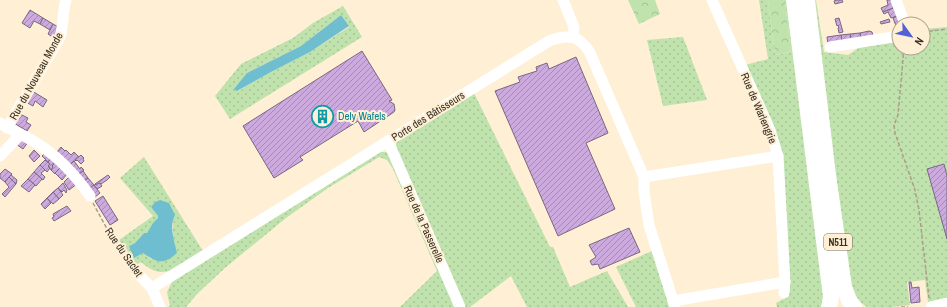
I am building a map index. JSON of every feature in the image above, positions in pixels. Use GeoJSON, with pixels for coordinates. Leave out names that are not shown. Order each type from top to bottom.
{"type":"FeatureCollection","features":[{"type":"Feature","properties":{"kind":"highway"},"geometry":{"type":"LineString","coordinates":[[794,0],[806,50]]}},
{"type":"Feature","properties":{"kind":"highway"},"geometry":{"type":"LineString","coordinates":[[806,50],[807,0]]}},
{"type":"Feature","properties":{"kind":"highway","name":"N511"},"geometry":{"type":"LineString","coordinates":[[806,50],[831,297],[829,307]]}},
{"type":"Feature","properties":{"kind":"highway","name":"N511"},"geometry":{"type":"LineString","coordinates":[[806,50],[844,287],[849,300],[854,307]]}},
{"type":"Feature","properties":{"kind":"street","name":"Rue du Nouveau Monde"},"geometry":{"type":"LineString","coordinates":[[66,0],[63,11],[60,37],[4,126],[38,144],[54,156],[75,176],[90,196]]}},
{"type":"Feature","properties":{"kind":"street"},"geometry":{"type":"LineString","coordinates":[[563,0],[574,27],[573,37],[586,47],[590,53],[644,177],[644,192],[649,225],[674,304]]}},
{"type":"Feature","properties":{"kind":"street","name":"Rue de Warlengrie"},"geometry":{"type":"LineString","coordinates":[[674,304],[784,287],[778,156],[770,130],[712,0]]}},
{"type":"Feature","properties":{"kind":"street"},"geometry":{"type":"LineString","coordinates":[[896,0],[902,16]]}},
{"type":"Feature","properties":{"kind":"street","name":"Porte des Bâtisseurs"},"geometry":{"type":"LineString","coordinates":[[152,288],[549,41],[564,37],[573,37]]}},
{"type":"Feature","properties":{"kind":"street"},"geometry":{"type":"LineString","coordinates":[[830,47],[891,37]]}},
{"type":"Feature","properties":{"kind":"street","name":"Rue du Nouveau Monde"},"geometry":{"type":"LineString","coordinates":[[0,156],[20,135]]}},
{"type":"Feature","properties":{"kind":"street","name":"Rue de la Passerelle"},"geometry":{"type":"LineString","coordinates":[[388,141],[460,307]]}},
{"type":"Feature","properties":{"kind":"street"},"geometry":{"type":"LineString","coordinates":[[644,177],[778,156]]}},
{"type":"Feature","properties":{"kind":"street","name":"Rue du Saclet"},"geometry":{"type":"LineString","coordinates":[[137,273],[152,288],[160,307]]}},
{"type":"Feature","properties":{"kind":"street"},"geometry":{"type":"LineString","coordinates":[[930,304],[947,303]]}},
{"type":"Feature","properties":{"kind":"path"},"geometry":{"type":"LineString","coordinates":[[931,31],[947,29]]}},
{"type":"Feature","properties":{"kind":"path"},"geometry":{"type":"LineString","coordinates":[[903,56],[898,115],[894,125],[895,133],[915,190],[919,210],[930,304]]}},
{"type":"Feature","properties":{"kind":"path","name":"Rue du Saclet"},"geometry":{"type":"LineString","coordinates":[[90,196],[112,238],[137,273]]}},
{"type":"Feature","properties":{"kind":"path"},"geometry":{"type":"LineString","coordinates":[[901,307],[908,307]]}},
{"type":"Feature","properties":{"kind":"green space"},"geometry":{"type":"Polygon","coordinates":[[[628,0],[655,0],[660,14],[639,24],[628,0]]]}},
{"type":"Feature","properties":{"kind":"green space"},"geometry":{"type":"Polygon","coordinates":[[[759,0],[768,0],[775,55],[791,52],[785,0],[789,0],[826,296],[822,307],[777,307],[776,303],[787,297],[782,166],[745,65],[768,59],[759,0]]]}},
{"type":"Feature","properties":{"kind":"green space"},"geometry":{"type":"Polygon","coordinates":[[[768,0],[785,0],[791,52],[775,55],[768,0]]]}},
{"type":"Feature","properties":{"kind":"green space"},"geometry":{"type":"Polygon","coordinates":[[[811,0],[816,0],[824,52],[848,55],[863,45],[891,42],[891,56],[931,56],[931,28],[947,27],[947,298],[928,302],[925,280],[907,282],[910,305],[867,307],[852,296],[811,0]]]}},
{"type":"Feature","properties":{"kind":"green space"},"geometry":{"type":"Polygon","coordinates":[[[343,6],[362,37],[230,119],[215,96],[241,64],[293,38],[313,23],[343,6]],[[341,15],[301,46],[247,73],[238,91],[310,52],[349,27],[341,15]]]}},
{"type":"Feature","properties":{"kind":"green space"},"geometry":{"type":"Polygon","coordinates":[[[683,37],[707,100],[663,106],[647,40],[683,37]]]}},
{"type":"Feature","properties":{"kind":"green space"},"geometry":{"type":"Polygon","coordinates":[[[474,93],[550,247],[553,247],[570,287],[607,271],[628,307],[527,307],[511,276],[470,307],[465,307],[396,149],[396,143],[399,139],[474,93]]]}},
{"type":"Feature","properties":{"kind":"green space"},"geometry":{"type":"Polygon","coordinates":[[[379,152],[386,152],[390,156],[456,307],[400,307],[437,271],[393,169],[387,160],[379,157],[328,188],[286,218],[226,267],[197,294],[186,307],[168,307],[170,306],[167,292],[174,278],[379,152]]]}},
{"type":"Feature","properties":{"kind":"green space"},"geometry":{"type":"Polygon","coordinates":[[[144,157],[203,251],[173,270],[165,272],[158,272],[141,262],[135,266],[119,240],[153,216],[120,178],[144,157]],[[155,202],[151,207],[158,218],[147,233],[144,233],[135,243],[129,246],[151,259],[175,244],[173,235],[173,215],[169,203],[155,202]]]}},
{"type":"Feature","properties":{"kind":"green space"},"geometry":{"type":"Polygon","coordinates":[[[652,251],[671,307],[636,307],[616,267],[652,251]]]}},
{"type":"Feature","properties":{"kind":"water"},"geometry":{"type":"Polygon","coordinates":[[[341,15],[349,26],[310,52],[237,91],[234,89],[247,73],[301,46],[341,15]]]}},
{"type":"Feature","properties":{"kind":"water"},"geometry":{"type":"Polygon","coordinates":[[[160,200],[169,203],[175,215],[172,229],[177,253],[164,261],[156,261],[143,253],[134,258],[129,246],[135,243],[144,233],[147,233],[158,218],[151,207],[155,202],[160,200]]]}},
{"type":"Feature","properties":{"kind":"building"},"geometry":{"type":"Polygon","coordinates":[[[842,0],[843,2],[835,4],[834,1],[842,0]]]}},
{"type":"Feature","properties":{"kind":"building"},"geometry":{"type":"Polygon","coordinates":[[[887,0],[894,0],[896,7],[883,12],[881,8],[888,5],[887,0]]]}},
{"type":"Feature","properties":{"kind":"building"},"geometry":{"type":"Polygon","coordinates":[[[896,7],[900,15],[891,16],[891,18],[888,12],[884,14],[883,12],[896,7]]]}},
{"type":"Feature","properties":{"kind":"building"},"geometry":{"type":"Polygon","coordinates":[[[30,10],[43,18],[40,24],[34,21],[30,28],[22,23],[30,10]]]}},
{"type":"Feature","properties":{"kind":"building"},"geometry":{"type":"Polygon","coordinates":[[[43,18],[53,24],[50,30],[40,24],[43,18]]]}},
{"type":"Feature","properties":{"kind":"building"},"geometry":{"type":"Polygon","coordinates":[[[839,18],[843,32],[839,33],[839,28],[835,19],[839,18]]]}},
{"type":"Feature","properties":{"kind":"building"},"geometry":{"type":"Polygon","coordinates":[[[889,19],[890,22],[881,24],[880,22],[889,19]]]}},
{"type":"Feature","properties":{"kind":"building"},"geometry":{"type":"Polygon","coordinates":[[[53,24],[60,28],[54,38],[48,34],[53,24]]]}},
{"type":"Feature","properties":{"kind":"building"},"geometry":{"type":"Polygon","coordinates":[[[869,31],[872,32],[873,36],[861,39],[860,33],[869,31]]]}},
{"type":"Feature","properties":{"kind":"building"},"geometry":{"type":"Polygon","coordinates":[[[860,33],[861,39],[851,41],[850,34],[860,33]]]}},
{"type":"Feature","properties":{"kind":"building"},"geometry":{"type":"Polygon","coordinates":[[[850,34],[851,41],[842,42],[841,35],[850,34]]]}},
{"type":"Feature","properties":{"kind":"building"},"geometry":{"type":"Polygon","coordinates":[[[841,35],[842,42],[828,44],[827,37],[841,35]]]}},
{"type":"Feature","properties":{"kind":"building","name":"Dely Wafels"},"geometry":{"type":"Polygon","coordinates":[[[362,51],[392,100],[389,101],[394,104],[394,112],[364,132],[358,121],[300,157],[303,160],[274,178],[243,126],[362,51]]]}},
{"type":"Feature","properties":{"kind":"building"},"geometry":{"type":"Polygon","coordinates":[[[576,57],[608,133],[586,143],[615,209],[558,236],[495,91],[520,82],[518,77],[537,71],[536,67],[547,63],[549,69],[576,57]]]}},
{"type":"Feature","properties":{"kind":"building"},"geometry":{"type":"Polygon","coordinates":[[[32,91],[47,100],[43,107],[35,101],[33,106],[26,102],[32,91]]]}},
{"type":"Feature","properties":{"kind":"building"},"geometry":{"type":"Polygon","coordinates":[[[18,113],[28,118],[26,122],[31,125],[27,131],[14,123],[18,113]]]}},
{"type":"Feature","properties":{"kind":"building"},"geometry":{"type":"Polygon","coordinates":[[[20,139],[28,142],[23,149],[16,144],[20,139]]]}},
{"type":"Feature","properties":{"kind":"building"},"geometry":{"type":"Polygon","coordinates":[[[61,147],[71,155],[74,152],[79,157],[69,166],[57,152],[61,147]]]}},
{"type":"Feature","properties":{"kind":"building"},"geometry":{"type":"Polygon","coordinates":[[[34,150],[40,156],[34,162],[29,156],[34,150]]]}},
{"type":"Feature","properties":{"kind":"building"},"geometry":{"type":"Polygon","coordinates":[[[46,152],[52,157],[48,162],[42,156],[46,152]]]}},
{"type":"Feature","properties":{"kind":"building"},"geometry":{"type":"Polygon","coordinates":[[[81,155],[84,158],[84,161],[81,164],[75,160],[81,155]]]}},
{"type":"Feature","properties":{"kind":"building"},"geometry":{"type":"Polygon","coordinates":[[[52,157],[56,161],[51,170],[48,166],[50,164],[48,162],[52,157]]]}},
{"type":"Feature","properties":{"kind":"building"},"geometry":{"type":"Polygon","coordinates":[[[45,160],[50,164],[48,166],[50,168],[47,172],[40,165],[45,160]]]}},
{"type":"Feature","properties":{"kind":"building"},"geometry":{"type":"Polygon","coordinates":[[[56,161],[61,167],[55,174],[51,170],[56,161]]]}},
{"type":"Feature","properties":{"kind":"building"},"geometry":{"type":"Polygon","coordinates":[[[74,161],[80,169],[81,167],[84,170],[78,175],[69,166],[74,161]]]}},
{"type":"Feature","properties":{"kind":"building"},"geometry":{"type":"Polygon","coordinates":[[[944,164],[947,176],[947,239],[927,169],[944,164]]]}},
{"type":"Feature","properties":{"kind":"building"},"geometry":{"type":"Polygon","coordinates":[[[40,165],[45,170],[41,173],[45,177],[43,180],[34,172],[40,165]]]}},
{"type":"Feature","properties":{"kind":"building"},"geometry":{"type":"Polygon","coordinates":[[[61,167],[68,173],[62,180],[55,173],[61,167]]]}},
{"type":"Feature","properties":{"kind":"building"},"geometry":{"type":"Polygon","coordinates":[[[5,169],[12,174],[5,182],[0,178],[0,174],[5,169]]]}},
{"type":"Feature","properties":{"kind":"building"},"geometry":{"type":"Polygon","coordinates":[[[83,171],[88,178],[83,182],[78,175],[83,171]]]}},
{"type":"Feature","properties":{"kind":"building"},"geometry":{"type":"Polygon","coordinates":[[[34,172],[42,179],[36,186],[28,179],[34,172]]]}},
{"type":"Feature","properties":{"kind":"building"},"geometry":{"type":"Polygon","coordinates":[[[11,175],[17,180],[16,184],[9,177],[11,175]]]}},
{"type":"Feature","properties":{"kind":"building"},"geometry":{"type":"Polygon","coordinates":[[[108,175],[110,177],[107,180],[101,184],[95,184],[108,175]]]}},
{"type":"Feature","properties":{"kind":"building"},"geometry":{"type":"Polygon","coordinates":[[[70,176],[77,184],[69,190],[64,182],[70,176]]]}},
{"type":"Feature","properties":{"kind":"building"},"geometry":{"type":"Polygon","coordinates":[[[9,177],[16,184],[5,197],[2,194],[9,187],[5,182],[9,177]]]}},
{"type":"Feature","properties":{"kind":"building"},"geometry":{"type":"Polygon","coordinates":[[[88,178],[94,185],[89,189],[83,182],[88,178]]]}},
{"type":"Feature","properties":{"kind":"building"},"geometry":{"type":"Polygon","coordinates":[[[28,179],[35,185],[29,192],[21,186],[28,179]]]}},
{"type":"Feature","properties":{"kind":"building"},"geometry":{"type":"Polygon","coordinates":[[[63,183],[67,190],[66,193],[64,190],[62,192],[58,188],[63,183]]]}},
{"type":"Feature","properties":{"kind":"building"},"geometry":{"type":"Polygon","coordinates":[[[100,183],[102,186],[97,189],[94,185],[100,183]]]}},
{"type":"Feature","properties":{"kind":"building"},"geometry":{"type":"Polygon","coordinates":[[[94,185],[100,193],[95,197],[89,189],[94,185]]]}},
{"type":"Feature","properties":{"kind":"building"},"geometry":{"type":"Polygon","coordinates":[[[58,188],[63,195],[59,199],[53,192],[58,188]]]}},
{"type":"Feature","properties":{"kind":"building"},"geometry":{"type":"Polygon","coordinates":[[[53,192],[59,199],[53,204],[47,198],[53,192]]]}},
{"type":"Feature","properties":{"kind":"building"},"geometry":{"type":"Polygon","coordinates":[[[103,196],[118,220],[110,225],[95,201],[103,196]]]}},
{"type":"Feature","properties":{"kind":"building"},"geometry":{"type":"Polygon","coordinates":[[[47,198],[51,203],[45,209],[41,204],[47,198]]]}},
{"type":"Feature","properties":{"kind":"building"},"geometry":{"type":"Polygon","coordinates":[[[67,206],[71,211],[54,221],[52,218],[54,217],[53,214],[67,206]]]}},
{"type":"Feature","properties":{"kind":"building"},"geometry":{"type":"Polygon","coordinates":[[[629,228],[640,252],[600,269],[598,264],[592,265],[590,261],[596,257],[589,245],[629,228]]]}},
{"type":"Feature","properties":{"kind":"building"},"geometry":{"type":"Polygon","coordinates":[[[909,282],[911,282],[912,288],[919,287],[920,302],[911,303],[909,282]]]}},
{"type":"Feature","properties":{"kind":"place","name":"Dely Wafels"},"geometry":{"type":"Point","coordinates":[323,116]}}]}
